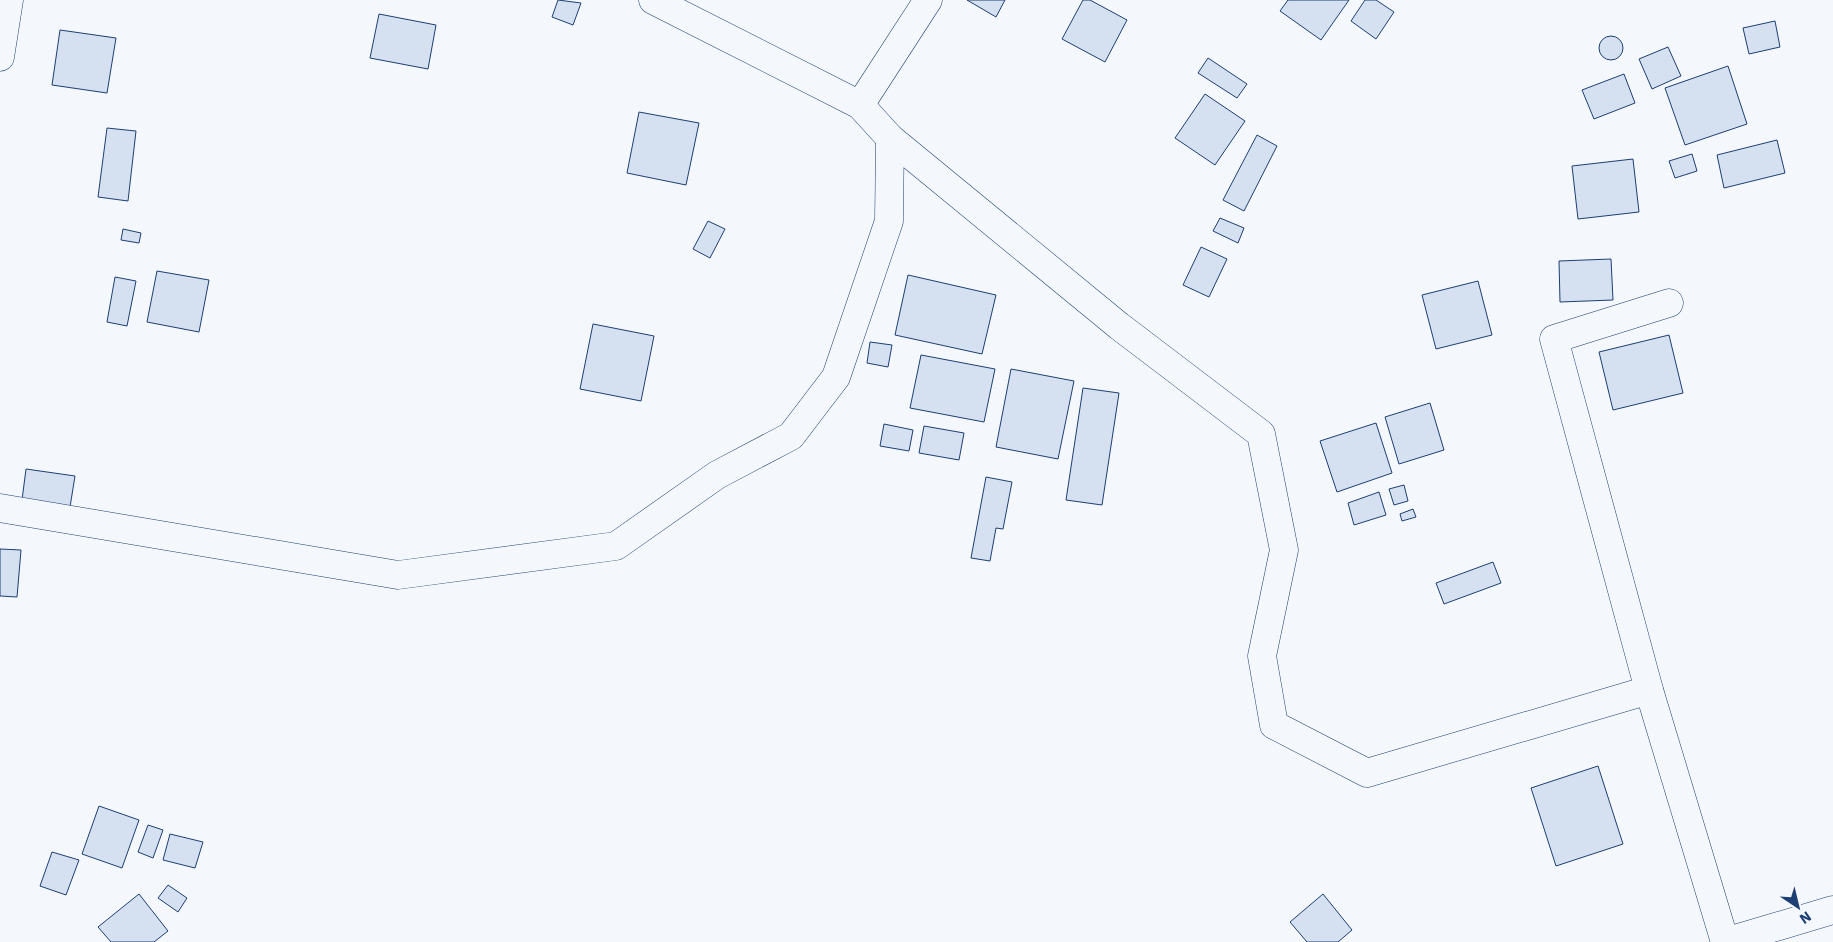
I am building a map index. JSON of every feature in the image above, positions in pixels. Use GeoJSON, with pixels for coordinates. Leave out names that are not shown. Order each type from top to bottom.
{"type":"FeatureCollection","features":[{"type":"Feature","properties":{"kind":"street"},"geometry":{"type":"LineString","coordinates":[[0,57],[9,0]]}},
{"type":"Feature","properties":{"kind":"street"},"geometry":{"type":"LineString","coordinates":[[860,105],[928,0]]}},
{"type":"Feature","properties":{"kind":"street"},"geometry":{"type":"LineString","coordinates":[[650,1],[860,105],[890,138],[1119,326],[1261,434],[1284,550],[1262,656],[1274,725],[1367,773],[1650,690]]}},
{"type":"Feature","properties":{"kind":"street"},"geometry":{"type":"LineString","coordinates":[[0,508],[398,575],[616,546],[718,475],[791,436],[836,377],[889,221],[890,138]]}},
{"type":"Feature","properties":{"kind":"street"},"geometry":{"type":"LineString","coordinates":[[1669,303],[1554,340],[1650,690],[1725,942],[1833,910]]}},
{"type":"Feature","properties":{"kind":"building"},"geometry":{"type":"Polygon","coordinates":[[[558,0],[581,3],[573,25],[552,17],[558,0]]]}},
{"type":"Feature","properties":{"kind":"building"},"geometry":{"type":"Polygon","coordinates":[[[967,0],[1005,0],[996,17],[967,0]]]}},
{"type":"Feature","properties":{"kind":"building"},"geometry":{"type":"Polygon","coordinates":[[[1083,0],[1090,0],[1127,20],[1105,62],[1062,39],[1083,0]]]}},
{"type":"Feature","properties":{"kind":"building"},"geometry":{"type":"Polygon","coordinates":[[[1288,0],[1349,0],[1321,40],[1280,11],[1288,0]]]}},
{"type":"Feature","properties":{"kind":"building"},"geometry":{"type":"Polygon","coordinates":[[[1365,0],[1376,0],[1394,12],[1376,39],[1351,21],[1365,0]]]}},
{"type":"Feature","properties":{"kind":"building"},"geometry":{"type":"Polygon","coordinates":[[[379,14],[436,25],[428,69],[370,58],[379,14]]]}},
{"type":"Feature","properties":{"kind":"building"},"geometry":{"type":"Polygon","coordinates":[[[1775,21],[1780,47],[1749,54],[1743,28],[1775,21]]]}},
{"type":"Feature","properties":{"kind":"building"},"geometry":{"type":"Polygon","coordinates":[[[60,30],[116,38],[107,93],[52,85],[60,30]]]}},
{"type":"Feature","properties":{"kind":"building"},"geometry":{"type":"Polygon","coordinates":[[[1611,36],[1616,37],[1622,43],[1622,53],[1616,59],[1611,60],[1606,59],[1600,53],[1599,48],[1600,43],[1606,37],[1611,36]]]}},
{"type":"Feature","properties":{"kind":"building"},"geometry":{"type":"Polygon","coordinates":[[[1668,47],[1681,76],[1652,89],[1639,59],[1668,47]]]}},
{"type":"Feature","properties":{"kind":"building"},"geometry":{"type":"Polygon","coordinates":[[[1208,58],[1247,84],[1237,98],[1198,73],[1208,58]]]}},
{"type":"Feature","properties":{"kind":"building"},"geometry":{"type":"Polygon","coordinates":[[[1728,66],[1747,124],[1685,145],[1665,88],[1728,66]]]}},
{"type":"Feature","properties":{"kind":"building"},"geometry":{"type":"Polygon","coordinates":[[[1624,74],[1635,103],[1594,119],[1582,90],[1624,74]]]}},
{"type":"Feature","properties":{"kind":"building"},"geometry":{"type":"Polygon","coordinates":[[[1205,94],[1245,121],[1215,165],[1175,138],[1205,94]]]}},
{"type":"Feature","properties":{"kind":"building"},"geometry":{"type":"Polygon","coordinates":[[[639,112],[699,123],[686,185],[627,173],[639,112]]]}},
{"type":"Feature","properties":{"kind":"building"},"geometry":{"type":"Polygon","coordinates":[[[107,128],[136,131],[128,201],[98,197],[107,128]]]}},
{"type":"Feature","properties":{"kind":"building"},"geometry":{"type":"Polygon","coordinates":[[[1257,135],[1277,146],[1244,211],[1223,200],[1257,135]]]}},
{"type":"Feature","properties":{"kind":"building"},"geometry":{"type":"Polygon","coordinates":[[[1777,140],[1785,173],[1724,188],[1717,155],[1777,140]]]}},
{"type":"Feature","properties":{"kind":"building"},"geometry":{"type":"Polygon","coordinates":[[[1692,154],[1697,171],[1675,178],[1669,161],[1692,154]]]}},
{"type":"Feature","properties":{"kind":"building"},"geometry":{"type":"Polygon","coordinates":[[[1633,159],[1639,212],[1578,219],[1572,166],[1633,159]]]}},
{"type":"Feature","properties":{"kind":"building"},"geometry":{"type":"Polygon","coordinates":[[[1220,218],[1244,228],[1238,243],[1213,231],[1220,218]]]}},
{"type":"Feature","properties":{"kind":"building"},"geometry":{"type":"Polygon","coordinates":[[[708,221],[725,229],[710,258],[693,249],[708,221]]]}},
{"type":"Feature","properties":{"kind":"building"},"geometry":{"type":"Polygon","coordinates":[[[123,229],[141,233],[139,243],[121,240],[123,229]]]}},
{"type":"Feature","properties":{"kind":"building"},"geometry":{"type":"Polygon","coordinates":[[[1201,247],[1227,259],[1209,297],[1183,285],[1201,247]]]}},
{"type":"Feature","properties":{"kind":"building"},"geometry":{"type":"Polygon","coordinates":[[[1611,259],[1613,300],[1560,302],[1559,261],[1611,259]]]}},
{"type":"Feature","properties":{"kind":"building"},"geometry":{"type":"Polygon","coordinates":[[[157,271],[209,280],[199,332],[147,322],[157,271]]]}},
{"type":"Feature","properties":{"kind":"building"},"geometry":{"type":"Polygon","coordinates":[[[908,275],[996,295],[982,354],[895,335],[908,275]]]}},
{"type":"Feature","properties":{"kind":"building"},"geometry":{"type":"Polygon","coordinates":[[[115,277],[136,281],[127,326],[107,322],[115,277]]]}},
{"type":"Feature","properties":{"kind":"building"},"geometry":{"type":"Polygon","coordinates":[[[1478,281],[1492,335],[1436,349],[1422,295],[1478,281]]]}},
{"type":"Feature","properties":{"kind":"building"},"geometry":{"type":"Polygon","coordinates":[[[593,324],[654,336],[641,401],[580,389],[593,324]]]}},
{"type":"Feature","properties":{"kind":"building"},"geometry":{"type":"Polygon","coordinates":[[[1669,335],[1683,393],[1613,410],[1599,352],[1669,335]]]}},
{"type":"Feature","properties":{"kind":"building"},"geometry":{"type":"Polygon","coordinates":[[[870,342],[892,345],[888,367],[867,363],[870,342]]]}},
{"type":"Feature","properties":{"kind":"building"},"geometry":{"type":"Polygon","coordinates":[[[921,355],[995,369],[984,422],[910,408],[921,355]]]}},
{"type":"Feature","properties":{"kind":"building"},"geometry":{"type":"Polygon","coordinates":[[[1011,369],[1074,381],[1058,459],[996,447],[1011,369]]]}},
{"type":"Feature","properties":{"kind":"building"},"geometry":{"type":"Polygon","coordinates":[[[1083,388],[1119,393],[1102,505],[1066,500],[1083,388]]]}},
{"type":"Feature","properties":{"kind":"building"},"geometry":{"type":"Polygon","coordinates":[[[1430,403],[1444,450],[1399,464],[1385,417],[1430,403]]]}},
{"type":"Feature","properties":{"kind":"building"},"geometry":{"type":"Polygon","coordinates":[[[1376,423],[1392,473],[1337,492],[1320,441],[1376,423]]]}},
{"type":"Feature","properties":{"kind":"building"},"geometry":{"type":"Polygon","coordinates":[[[884,424],[913,430],[909,451],[880,446],[884,424]]]}},
{"type":"Feature","properties":{"kind":"building"},"geometry":{"type":"Polygon","coordinates":[[[924,426],[964,433],[959,460],[919,453],[924,426]]]}},
{"type":"Feature","properties":{"kind":"building"},"geometry":{"type":"Polygon","coordinates":[[[26,469],[75,476],[70,507],[22,500],[26,469]]]}},
{"type":"Feature","properties":{"kind":"building"},"geometry":{"type":"Polygon","coordinates":[[[986,477],[1012,482],[1003,529],[996,528],[990,561],[971,558],[986,477]]]}},
{"type":"Feature","properties":{"kind":"building"},"geometry":{"type":"Polygon","coordinates":[[[1404,485],[1408,501],[1394,505],[1389,489],[1404,485]]]}},
{"type":"Feature","properties":{"kind":"building"},"geometry":{"type":"Polygon","coordinates":[[[1379,492],[1386,515],[1354,525],[1348,503],[1379,492]]]}},
{"type":"Feature","properties":{"kind":"building"},"geometry":{"type":"Polygon","coordinates":[[[1413,509],[1416,517],[1402,521],[1400,514],[1413,509]]]}},
{"type":"Feature","properties":{"kind":"building"},"geometry":{"type":"Polygon","coordinates":[[[0,549],[21,550],[17,597],[0,596],[0,549]]]}},
{"type":"Feature","properties":{"kind":"building"},"geometry":{"type":"Polygon","coordinates":[[[1493,562],[1501,583],[1444,604],[1436,583],[1493,562]]]}},
{"type":"Feature","properties":{"kind":"building"},"geometry":{"type":"Polygon","coordinates":[[[1598,766],[1623,844],[1556,866],[1531,788],[1598,766]]]}},
{"type":"Feature","properties":{"kind":"building"},"geometry":{"type":"Polygon","coordinates":[[[99,806],[139,820],[122,868],[82,854],[99,806]]]}},
{"type":"Feature","properties":{"kind":"building"},"geometry":{"type":"Polygon","coordinates":[[[148,825],[163,830],[153,858],[138,852],[148,825]]]}},
{"type":"Feature","properties":{"kind":"building"},"geometry":{"type":"Polygon","coordinates":[[[170,834],[203,842],[195,868],[163,860],[170,834]]]}},
{"type":"Feature","properties":{"kind":"building"},"geometry":{"type":"Polygon","coordinates":[[[52,852],[79,860],[66,895],[40,886],[52,852]]]}},
{"type":"Feature","properties":{"kind":"building"},"geometry":{"type":"Polygon","coordinates":[[[168,885],[187,898],[178,912],[158,898],[168,885]]]}},
{"type":"Feature","properties":{"kind":"building"},"geometry":{"type":"Polygon","coordinates":[[[139,894],[168,931],[154,942],[111,942],[98,927],[139,894]]]}},
{"type":"Feature","properties":{"kind":"building"},"geometry":{"type":"Polygon","coordinates":[[[1323,894],[1352,930],[1338,942],[1307,942],[1290,922],[1323,894]]]}}]}
